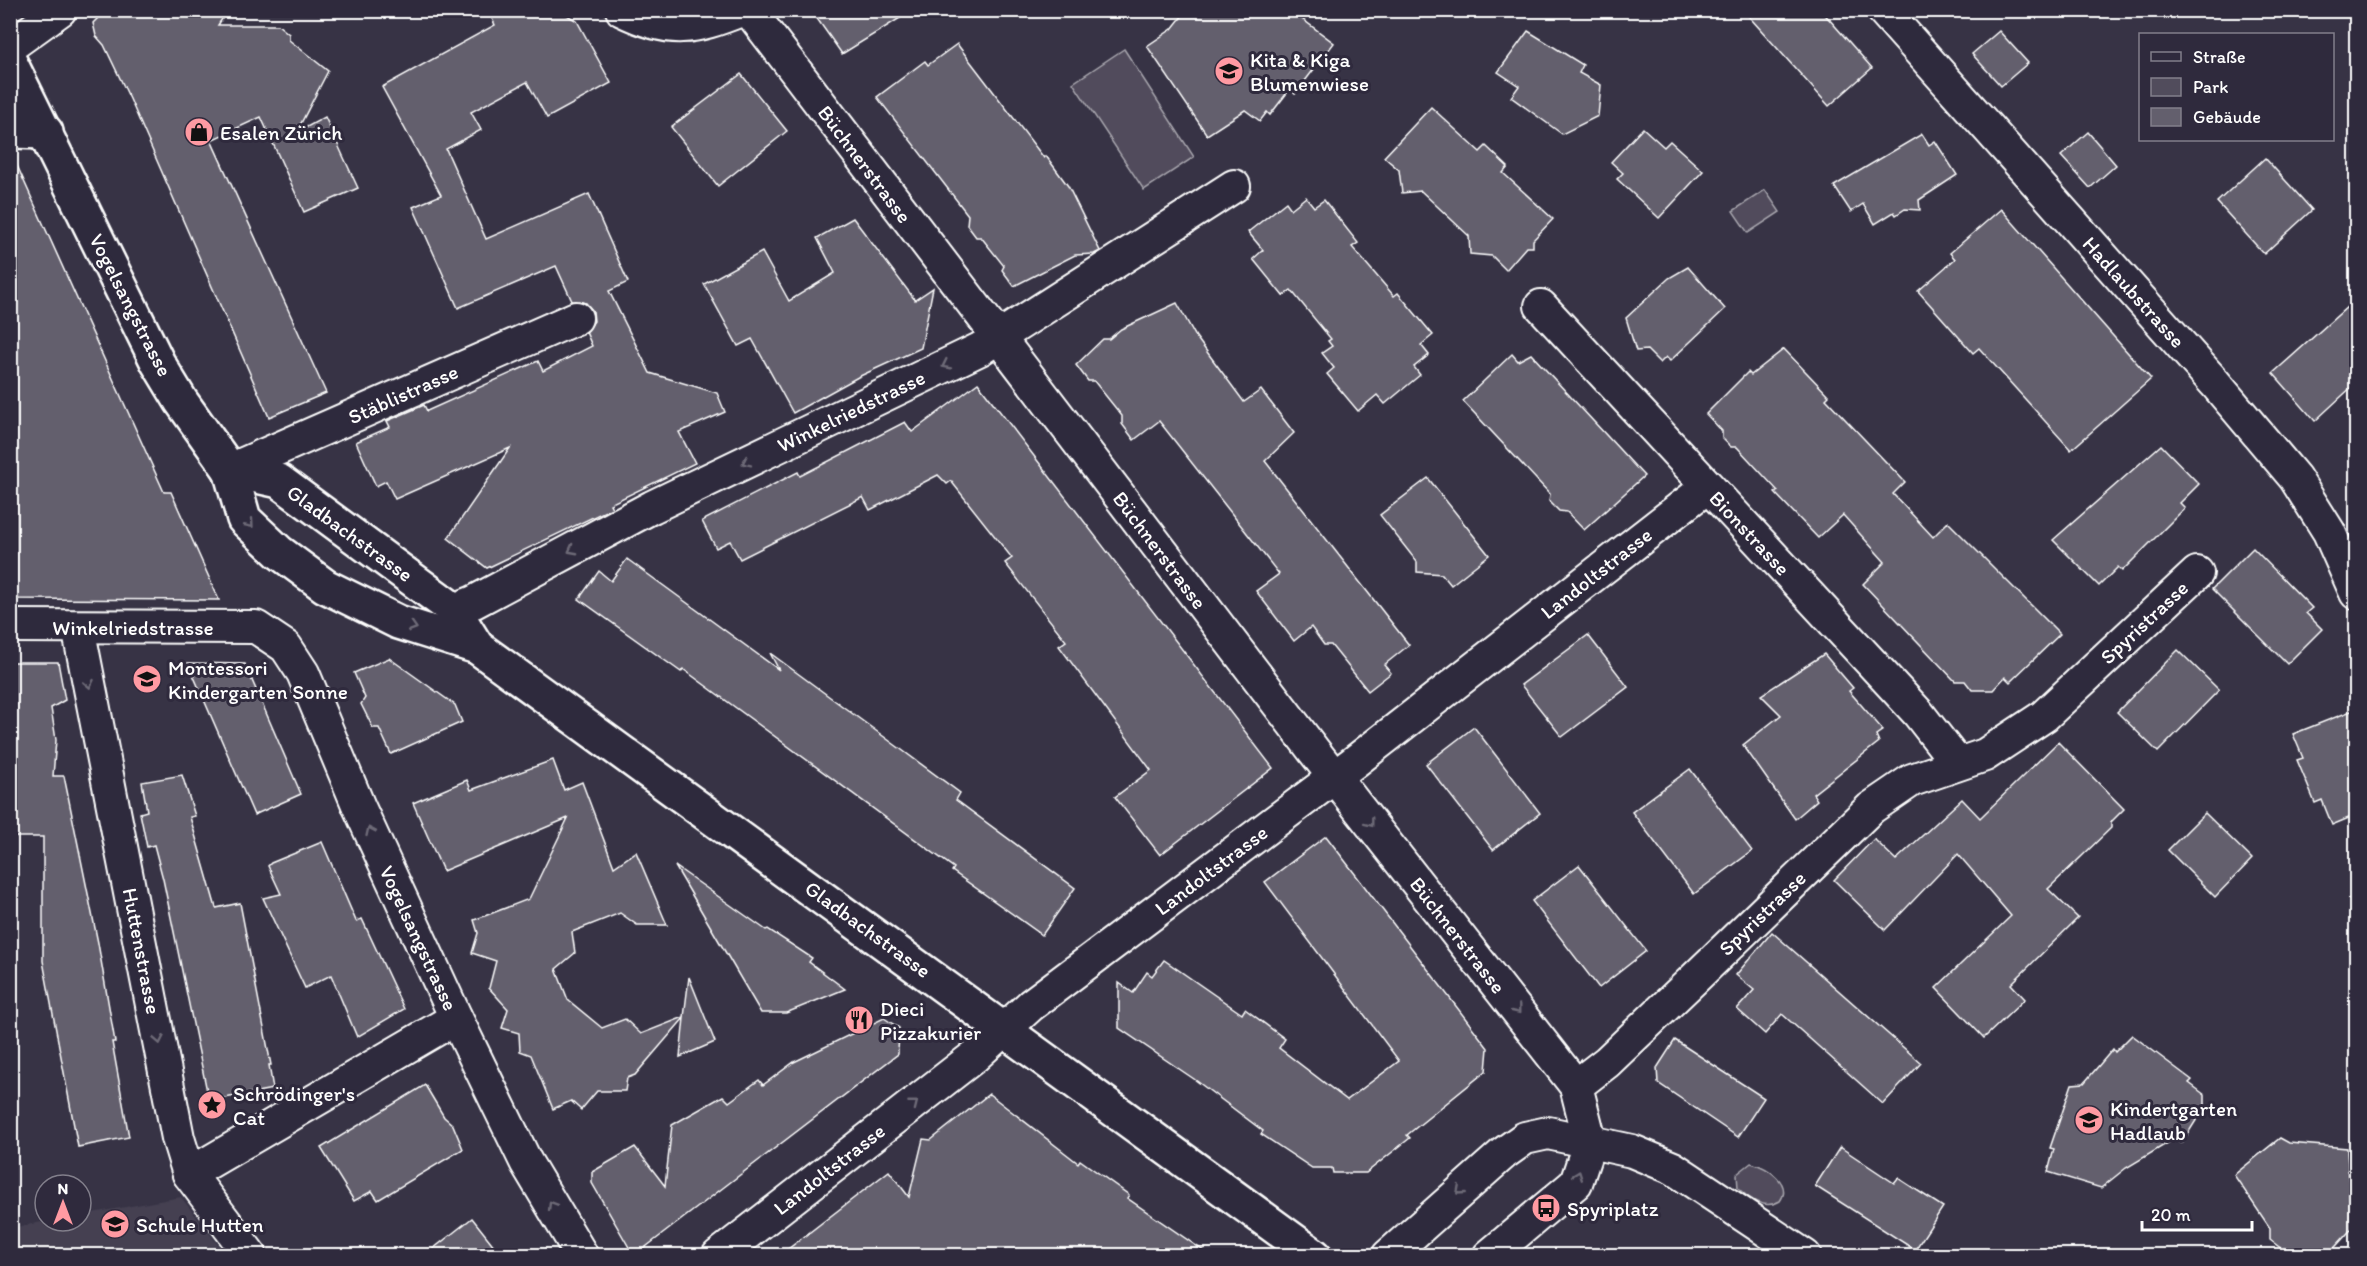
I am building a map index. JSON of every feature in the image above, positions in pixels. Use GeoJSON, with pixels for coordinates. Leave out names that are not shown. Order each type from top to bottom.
{"type":"FeatureCollection","features":[{"type":"Feature","properties":{"kind":"street"},"geometry":{"type":"LineString","coordinates":[[10,46],[60,10]]}},
{"type":"Feature","properties":{"kind":"street"},"geometry":{"type":"LineString","coordinates":[[622,10],[665,26],[702,26],[741,10]]}},
{"type":"Feature","properties":{"kind":"street","name":"Büchnerstrasse"},"geometry":{"type":"LineString","coordinates":[[749,10],[1334,777],[1576,1086]]}},
{"type":"Feature","properties":{"kind":"street","name":"Hadlaubstrasse"},"geometry":{"type":"LineString","coordinates":[[1883,10],[2215,383],[2295,478],[2329,531],[2356,593]]}},
{"type":"Feature","properties":{"kind":"street","name":"Vogelsangstrasse"},"geometry":{"type":"LineString","coordinates":[[10,62],[158,363],[181,401],[230,470]]}},
{"type":"Feature","properties":{"kind":"street"},"geometry":{"type":"LineString","coordinates":[[10,131],[46,132]]}},
{"type":"Feature","properties":{"kind":"street","name":"Winkelriedstrasse"},"geometry":{"type":"LineString","coordinates":[[454,610],[474,602],[652,507],[998,339],[1234,186]]}},
{"type":"Feature","properties":{"kind":"street","name":"Bionstrasse"},"geometry":{"type":"LineString","coordinates":[[1541,306],[1918,713],[1958,763]]}},
{"type":"Feature","properties":{"kind":"street","name":"Stäblistrasse"},"geometry":{"type":"LineString","coordinates":[[230,470],[576,318]]}},
{"type":"Feature","properties":{"kind":"street","name":"Gladbachstrasse"},"geometry":{"type":"LineString","coordinates":[[477,647],[454,610],[279,481],[230,470],[244,519],[279,552],[325,586],[398,622],[477,647],[1005,1028],[1315,1256]]}},
{"type":"Feature","properties":{"kind":"street","name":"Landoltstrasse"},"geometry":{"type":"LineString","coordinates":[[718,1256],[975,1056],[1031,1005],[1334,777],[1707,487]]}},
{"type":"Feature","properties":{"kind":"street","name":"Spyristrasse"},"geometry":{"type":"LineString","coordinates":[[1576,1086],[1606,1062],[1871,808],[1912,780],[1985,755],[2044,716],[2197,573]]}},
{"type":"Feature","properties":{"kind":"street","name":"Winkelriedstrasse"},"geometry":{"type":"LineString","coordinates":[[10,626],[255,627]]}},
{"type":"Feature","properties":{"kind":"street","name":"Huttenstrasse"},"geometry":{"type":"LineString","coordinates":[[78,627],[178,1138],[189,1174],[251,1256]]}},
{"type":"Feature","properties":{"kind":"street","name":"Vogelsangstrasse"},"geometry":{"type":"LineString","coordinates":[[255,627],[286,647],[303,673],[359,807],[456,1018],[526,1162],[582,1256]]}},
{"type":"Feature","properties":{"kind":"street"},"geometry":{"type":"LineString","coordinates":[[189,1174],[456,1018]]}},
{"type":"Feature","properties":{"kind":"street"},"geometry":{"type":"LineString","coordinates":[[1489,1256],[1576,1183],[1590,1141],[1576,1086]]}},
{"type":"Feature","properties":{"kind":"street"},"geometry":{"type":"LineString","coordinates":[[1388,1256],[1525,1138],[1548,1133],[1632,1151],[1673,1167],[1805,1256]]}},
{"type":"Feature","properties":{"kind":"shaded area","name":"Schule Hutten"},"geometry":{"type":"Polygon","coordinates":[[[181,1197],[226,1255],[11,1255],[11,1228],[33,1224],[33,1233],[93,1233],[93,1213],[181,1197]]]}},
{"type":"Feature","properties":{"kind":"green space"},"geometry":{"type":"Polygon","coordinates":[[[1124,49],[1194,157],[1144,190],[1073,83],[1124,49]]]}},
{"type":"Feature","properties":{"kind":"green space"},"geometry":{"type":"Polygon","coordinates":[[[1765,190],[1780,212],[1748,233],[1733,211],[1765,190]]]}},
{"type":"Feature","properties":{"kind":"green space"},"geometry":{"type":"Polygon","coordinates":[[[1751,1163],[1771,1172],[1781,1182],[1783,1194],[1780,1201],[1763,1204],[1747,1196],[1738,1188],[1737,1174],[1751,1163]]]}},
{"type":"Feature","properties":{"kind":"building"},"geometry":{"type":"Polygon","coordinates":[[[106,10],[228,10],[218,25],[278,25],[289,34],[289,40],[328,71],[296,133],[325,117],[358,188],[304,212],[261,117],[211,140],[326,393],[269,417],[130,99],[104,45],[96,36],[93,23],[106,10]]]}},
{"type":"Feature","properties":{"kind":"building"},"geometry":{"type":"Polygon","coordinates":[[[488,10],[559,10],[577,21],[611,83],[547,118],[527,82],[471,112],[481,130],[446,149],[486,239],[589,194],[628,282],[609,291],[650,373],[717,393],[725,412],[679,432],[695,463],[610,504],[612,508],[487,568],[448,538],[510,448],[395,499],[386,481],[376,486],[356,442],[390,427],[387,421],[424,405],[427,411],[538,361],[543,371],[592,346],[586,332],[594,321],[593,311],[586,303],[572,301],[556,266],[458,308],[413,207],[441,195],[382,87],[495,25],[488,10]]]}},
{"type":"Feature","properties":{"kind":"building"},"geometry":{"type":"Polygon","coordinates":[[[811,10],[913,10],[842,54],[811,10]]]}},
{"type":"Feature","properties":{"kind":"building"},"geometry":{"type":"Polygon","coordinates":[[[1187,10],[1290,10],[1334,43],[1295,94],[1290,89],[1270,115],[1267,112],[1260,121],[1245,110],[1207,135],[1147,46],[1172,29],[1187,10]]]}},
{"type":"Feature","properties":{"kind":"building"},"geometry":{"type":"Polygon","coordinates":[[[1743,10],[1821,10],[1872,68],[1829,106],[1743,10]]]}},
{"type":"Feature","properties":{"kind":"building"},"geometry":{"type":"Polygon","coordinates":[[[1528,31],[1583,65],[1579,73],[1601,85],[1598,116],[1562,134],[1511,97],[1519,86],[1498,72],[1528,31]]]}},
{"type":"Feature","properties":{"kind":"building"},"geometry":{"type":"Polygon","coordinates":[[[1999,31],[2028,63],[2001,86],[1972,54],[1999,31]]]}},
{"type":"Feature","properties":{"kind":"building"},"geometry":{"type":"Polygon","coordinates":[[[957,44],[1068,186],[1100,251],[1094,254],[1075,255],[1014,286],[1002,270],[1004,266],[981,237],[976,237],[967,225],[968,215],[877,97],[925,61],[928,65],[957,44]]]}},
{"type":"Feature","properties":{"kind":"building"},"geometry":{"type":"Polygon","coordinates":[[[741,74],[787,131],[718,186],[671,127],[741,74]]]}},
{"type":"Feature","properties":{"kind":"building"},"geometry":{"type":"Polygon","coordinates":[[[1431,107],[1480,152],[1486,146],[1508,167],[1503,173],[1553,219],[1533,240],[1533,247],[1526,247],[1506,270],[1492,256],[1470,254],[1469,236],[1421,191],[1402,193],[1399,170],[1384,157],[1431,107]]]}},
{"type":"Feature","properties":{"kind":"building"},"geometry":{"type":"Polygon","coordinates":[[[1643,128],[1664,147],[1670,141],[1703,171],[1659,218],[1617,179],[1623,173],[1611,162],[1643,128]]]}},
{"type":"Feature","properties":{"kind":"building"},"geometry":{"type":"Polygon","coordinates":[[[2088,132],[2116,165],[2090,188],[2061,156],[2088,132]]]}},
{"type":"Feature","properties":{"kind":"building"},"geometry":{"type":"Polygon","coordinates":[[[1922,134],[1929,145],[1935,141],[1957,175],[1919,200],[1920,210],[1905,209],[1896,215],[1894,212],[1875,224],[1863,204],[1851,212],[1834,186],[1922,134]]]}},
{"type":"Feature","properties":{"kind":"building"},"geometry":{"type":"Polygon","coordinates":[[[10,150],[164,492],[171,492],[219,600],[10,599],[10,150]]]}},
{"type":"Feature","properties":{"kind":"building"},"geometry":{"type":"Polygon","coordinates":[[[2265,158],[2312,210],[2264,254],[2217,202],[2265,158]]]}},
{"type":"Feature","properties":{"kind":"building"},"geometry":{"type":"Polygon","coordinates":[[[1306,197],[1314,207],[1324,200],[1358,243],[1352,247],[1394,296],[1398,293],[1433,335],[1421,345],[1429,355],[1414,367],[1420,375],[1385,404],[1377,395],[1358,411],[1327,374],[1334,368],[1322,353],[1332,346],[1328,341],[1331,339],[1291,290],[1283,296],[1253,259],[1263,250],[1248,232],[1286,202],[1291,209],[1306,197]]]}},
{"type":"Feature","properties":{"kind":"building"},"geometry":{"type":"Polygon","coordinates":[[[2001,209],[2151,379],[2071,450],[1979,348],[1973,353],[1918,291],[1955,259],[1950,253],[2001,209]]]}},
{"type":"Feature","properties":{"kind":"building"},"geometry":{"type":"Polygon","coordinates":[[[853,218],[915,300],[933,288],[921,348],[858,377],[793,413],[752,339],[738,346],[704,284],[762,252],[789,301],[835,273],[817,238],[853,218]]]}},
{"type":"Feature","properties":{"kind":"building"},"geometry":{"type":"Polygon","coordinates":[[[1688,267],[1725,309],[1670,361],[1666,357],[1660,363],[1647,350],[1636,351],[1626,318],[1669,278],[1688,267]]]}},
{"type":"Feature","properties":{"kind":"building"},"geometry":{"type":"Polygon","coordinates":[[[2356,299],[2356,383],[2315,421],[2273,373],[2356,299]]]}},
{"type":"Feature","properties":{"kind":"building"},"geometry":{"type":"Polygon","coordinates":[[[1177,303],[1196,337],[1244,402],[1261,390],[1294,433],[1265,461],[1409,645],[1384,665],[1391,673],[1368,691],[1331,645],[1324,645],[1311,627],[1294,641],[1256,591],[1279,574],[1159,421],[1134,440],[1122,424],[1122,416],[1094,381],[1088,381],[1076,365],[1103,339],[1109,339],[1121,329],[1177,303]]]}},
{"type":"Feature","properties":{"kind":"building"},"geometry":{"type":"Polygon","coordinates":[[[1784,349],[1829,396],[1826,399],[1905,482],[1893,494],[1933,537],[1948,522],[2060,634],[2010,682],[2005,677],[1993,690],[1972,690],[1965,681],[1955,681],[1863,584],[1885,562],[1843,515],[1818,538],[1775,493],[1778,491],[1737,447],[1731,447],[1722,438],[1722,431],[1706,414],[1748,372],[1751,375],[1784,349]]]}},
{"type":"Feature","properties":{"kind":"building"},"geometry":{"type":"Polygon","coordinates":[[[1512,354],[1518,361],[1531,354],[1644,476],[1584,530],[1567,512],[1559,511],[1549,501],[1550,494],[1463,401],[1512,354]]]}},
{"type":"Feature","properties":{"kind":"building"},"geometry":{"type":"Polygon","coordinates":[[[978,383],[1273,768],[1160,855],[1115,797],[1151,770],[1059,646],[1066,641],[1005,563],[1012,558],[951,481],[947,484],[938,475],[870,510],[863,497],[740,559],[730,541],[716,548],[702,521],[798,472],[800,476],[905,422],[912,432],[978,383]]]}},
{"type":"Feature","properties":{"kind":"building"},"geometry":{"type":"Polygon","coordinates":[[[2161,445],[2199,484],[2180,503],[2185,508],[2122,571],[2118,567],[2099,586],[2053,540],[2161,445]]]}},
{"type":"Feature","properties":{"kind":"building"},"geometry":{"type":"Polygon","coordinates":[[[1428,478],[1489,555],[1451,585],[1442,574],[1417,572],[1417,562],[1380,515],[1428,478]]]}},
{"type":"Feature","properties":{"kind":"building"},"geometry":{"type":"Polygon","coordinates":[[[2253,548],[2312,608],[2306,613],[2322,629],[2287,664],[2212,589],[2253,548]]]}},
{"type":"Feature","properties":{"kind":"building"},"geometry":{"type":"Polygon","coordinates":[[[627,559],[779,670],[770,653],[960,793],[956,800],[1075,888],[1042,935],[952,871],[954,868],[683,669],[681,672],[579,599],[599,571],[611,581],[627,559]]]}},
{"type":"Feature","properties":{"kind":"building"},"geometry":{"type":"Polygon","coordinates":[[[1588,635],[1628,687],[1562,737],[1521,685],[1588,635]]]}},
{"type":"Feature","properties":{"kind":"building"},"geometry":{"type":"Polygon","coordinates":[[[2178,650],[2219,690],[2158,752],[2117,712],[2178,650]]]}},
{"type":"Feature","properties":{"kind":"building"},"geometry":{"type":"Polygon","coordinates":[[[1824,654],[1853,688],[1849,691],[1883,730],[1876,735],[1879,742],[1813,794],[1817,800],[1795,819],[1743,745],[1781,715],[1761,695],[1824,654]]]}},
{"type":"Feature","properties":{"kind":"building"},"geometry":{"type":"Polygon","coordinates":[[[389,658],[455,705],[462,722],[391,754],[379,728],[373,728],[361,704],[365,698],[354,673],[389,658]]]}},
{"type":"Feature","properties":{"kind":"building"},"geometry":{"type":"Polygon","coordinates":[[[10,662],[58,662],[65,700],[51,708],[56,740],[53,776],[64,776],[98,943],[129,1137],[78,1147],[43,961],[43,837],[10,837],[10,662]]]}},
{"type":"Feature","properties":{"kind":"building"},"geometry":{"type":"Polygon","coordinates":[[[188,663],[245,664],[301,794],[254,815],[188,663]]]}},
{"type":"Feature","properties":{"kind":"building"},"geometry":{"type":"Polygon","coordinates":[[[2356,709],[2356,815],[2332,825],[2322,800],[2315,803],[2297,760],[2303,758],[2293,734],[2356,709]]]}},
{"type":"Feature","properties":{"kind":"building"},"geometry":{"type":"Polygon","coordinates":[[[1474,727],[1540,813],[1493,850],[1426,764],[1474,727]]]}},
{"type":"Feature","properties":{"kind":"building"},"geometry":{"type":"Polygon","coordinates":[[[2058,742],[2124,809],[2111,822],[2111,828],[2048,889],[2078,918],[2011,984],[2025,999],[1984,1038],[1936,988],[2011,916],[1958,854],[1885,930],[1834,880],[1874,839],[1896,860],[1962,799],[1980,818],[2058,742]]]}},
{"type":"Feature","properties":{"kind":"building"},"geometry":{"type":"Polygon","coordinates":[[[553,760],[564,790],[582,782],[614,867],[636,852],[667,925],[637,925],[620,913],[572,932],[575,953],[556,969],[568,1000],[602,1028],[625,1019],[641,1034],[684,1017],[689,977],[715,1042],[680,1057],[684,1018],[635,1075],[627,1078],[625,1091],[597,1091],[581,1110],[571,1101],[553,1109],[531,1055],[520,1051],[519,1033],[502,1028],[508,1009],[489,988],[496,961],[472,953],[478,933],[474,920],[529,899],[568,818],[443,871],[413,803],[467,780],[471,790],[553,760]]]}},
{"type":"Feature","properties":{"kind":"building"},"geometry":{"type":"Polygon","coordinates":[[[1690,769],[1752,851],[1694,894],[1632,812],[1690,769]]]}},
{"type":"Feature","properties":{"kind":"building"},"geometry":{"type":"Polygon","coordinates":[[[182,775],[195,816],[190,817],[216,908],[240,903],[271,1065],[269,1065],[273,1089],[209,1101],[163,879],[154,845],[147,847],[140,813],[147,811],[142,782],[182,775]]]}},
{"type":"Feature","properties":{"kind":"building"},"geometry":{"type":"Polygon","coordinates":[[[2205,813],[2252,859],[2215,897],[2168,850],[2205,813]]]}},
{"type":"Feature","properties":{"kind":"building"},"geometry":{"type":"Polygon","coordinates":[[[1326,836],[1488,1048],[1486,1071],[1407,1135],[1410,1138],[1366,1173],[1333,1173],[1332,1168],[1312,1168],[1261,1134],[1263,1131],[1194,1079],[1119,1028],[1119,983],[1133,993],[1147,972],[1152,976],[1164,960],[1242,1014],[1245,1009],[1285,1039],[1279,1048],[1347,1100],[1399,1061],[1265,882],[1326,836]]]}},
{"type":"Feature","properties":{"kind":"building"},"geometry":{"type":"Polygon","coordinates":[[[322,842],[356,921],[362,919],[404,1009],[357,1037],[331,975],[305,988],[263,898],[281,894],[268,866],[271,863],[322,842]]]}},
{"type":"Feature","properties":{"kind":"building"},"geometry":{"type":"Polygon","coordinates":[[[1579,865],[1646,951],[1599,988],[1532,901],[1579,865]]]}},
{"type":"Feature","properties":{"kind":"building"},"geometry":{"type":"Polygon","coordinates":[[[675,866],[766,930],[768,929],[812,958],[809,962],[845,989],[786,1013],[761,1013],[675,866]]]}},
{"type":"Feature","properties":{"kind":"building"},"geometry":{"type":"Polygon","coordinates":[[[1772,932],[1921,1063],[1883,1104],[1782,1014],[1765,1034],[1737,1009],[1754,990],[1736,975],[1772,932]]]}},
{"type":"Feature","properties":{"kind":"building"},"geometry":{"type":"Polygon","coordinates":[[[884,1018],[899,1028],[898,1054],[634,1256],[592,1183],[592,1172],[635,1147],[665,1186],[672,1125],[723,1096],[729,1102],[759,1080],[763,1085],[794,1062],[884,1018]]]}},
{"type":"Feature","properties":{"kind":"building"},"geometry":{"type":"Polygon","coordinates":[[[2132,1035],[2192,1080],[2189,1083],[2205,1095],[2205,1106],[2182,1143],[2171,1141],[2126,1168],[2101,1188],[2048,1172],[2054,1149],[2050,1148],[2072,1084],[2084,1083],[2113,1049],[2115,1052],[2132,1035]]]}},
{"type":"Feature","properties":{"kind":"building"},"geometry":{"type":"Polygon","coordinates":[[[1675,1040],[1764,1098],[1738,1137],[1658,1083],[1657,1068],[1675,1040]]]}},
{"type":"Feature","properties":{"kind":"building"},"geometry":{"type":"Polygon","coordinates":[[[425,1085],[444,1117],[453,1125],[463,1149],[378,1200],[372,1191],[354,1201],[321,1148],[425,1085]]]}},
{"type":"Feature","properties":{"kind":"building"},"geometry":{"type":"Polygon","coordinates":[[[989,1094],[1078,1163],[1080,1160],[1129,1195],[1127,1198],[1211,1256],[779,1256],[889,1171],[909,1197],[923,1139],[931,1140],[989,1094]]]}},
{"type":"Feature","properties":{"kind":"building"},"geometry":{"type":"Polygon","coordinates":[[[2280,1138],[2289,1143],[2347,1148],[2350,1206],[2356,1224],[2327,1256],[2291,1256],[2270,1240],[2270,1228],[2234,1175],[2280,1138]]]}},
{"type":"Feature","properties":{"kind":"building"},"geometry":{"type":"Polygon","coordinates":[[[1840,1147],[1894,1183],[1898,1178],[1943,1207],[1915,1250],[1815,1186],[1840,1147]]]}},
{"type":"Feature","properties":{"kind":"building"},"geometry":{"type":"Polygon","coordinates":[[[472,1218],[502,1256],[424,1256],[472,1218]]]}},
{"type":"Feature","properties":{"kind":"place","name":"Kita & Kiga Blumenwiese"},"geometry":{"type":"Point","coordinates":[1229,71]}},
{"type":"Feature","properties":{"kind":"place","name":"Esalen Zürich"},"geometry":{"type":"Point","coordinates":[199,132]}},
{"type":"Feature","properties":{"kind":"place","name":"Montessori Kindergarten Sonne"},"geometry":{"type":"Point","coordinates":[147,679]}},
{"type":"Feature","properties":{"kind":"place","name":"Dieci Pizzakurier"},"geometry":{"type":"Point","coordinates":[859,1020]}},
{"type":"Feature","properties":{"kind":"place","name":"Schrödinger's Cat"},"geometry":{"type":"Point","coordinates":[212,1105]}},
{"type":"Feature","properties":{"kind":"place","name":"Kindertgarten Hadlaub"},"geometry":{"type":"Point","coordinates":[2089,1120]}},
{"type":"Feature","properties":{"kind":"place","name":"Spyriplatz"},"geometry":{"type":"Point","coordinates":[1546,1208]}},
{"type":"Feature","properties":{"kind":"place","name":"Schule Hutten"},"geometry":{"type":"Point","coordinates":[115,1224]}}]}
